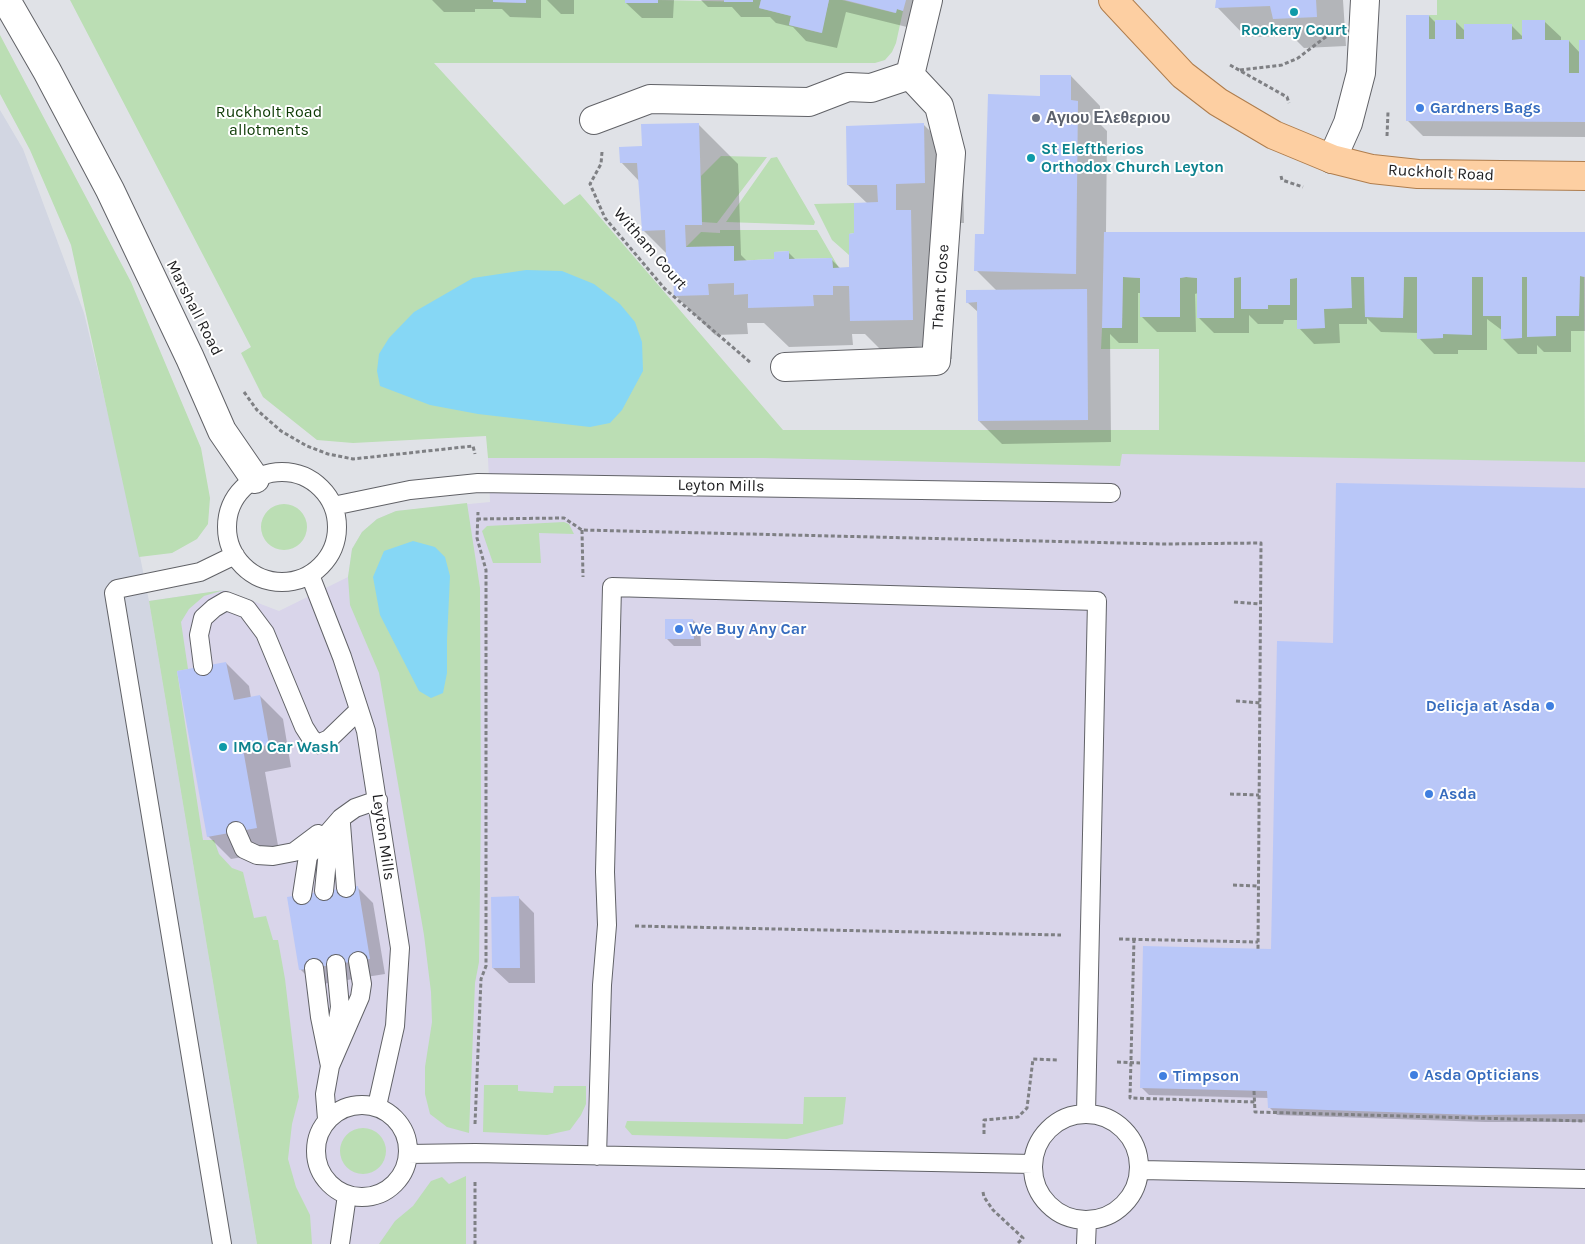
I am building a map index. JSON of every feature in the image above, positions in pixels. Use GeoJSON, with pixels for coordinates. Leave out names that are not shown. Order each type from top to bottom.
{"type":"FeatureCollection","features":[{"type":"Feature","properties":{"kind":"main road","name":"Ruckholt Road"},"geometry":{"type":"LineString","coordinates":[[1113,0],[1183,74],[1218,102],[1274,135],[1332,159],[1372,168],[1418,174],[1585,176]]}},
{"type":"Feature","properties":{"kind":"street","name":"Marshall Road"},"geometry":{"type":"LineString","coordinates":[[6,0],[47,70],[110,190],[190,358],[222,431],[254,479]]}},
{"type":"Feature","properties":{"kind":"street"},"geometry":{"type":"LineString","coordinates":[[594,120],[650,99],[809,102],[848,87],[871,88],[910,75],[928,0]]}},
{"type":"Feature","properties":{"kind":"street"},"geometry":{"type":"LineString","coordinates":[[1332,159],[1348,123],[1361,73],[1365,0]]}},
{"type":"Feature","properties":{"kind":"street","name":"Thant Close"},"geometry":{"type":"LineString","coordinates":[[785,368],[936,361],[951,153],[939,106],[910,75]]}},
{"type":"Feature","properties":{"kind":"lane"},"geometry":{"type":"LineString","coordinates":[[276,473],[302,476],[320,487],[333,506],[338,524],[335,546],[324,564],[310,576],[290,582],[269,581],[245,568],[235,555],[227,527],[230,509],[240,492],[254,479],[276,473]]}},
{"type":"Feature","properties":{"kind":"lane","name":"Leyton Mills"},"geometry":{"type":"LineString","coordinates":[[333,506],[410,490],[478,483],[1111,493]]}},
{"type":"Feature","properties":{"kind":"lane"},"geometry":{"type":"LineString","coordinates":[[222,1244],[114,594],[117,589],[200,572],[235,555]]}},
{"type":"Feature","properties":{"kind":"lane","name":"Leyton Mills"},"geometry":{"type":"LineString","coordinates":[[310,576],[342,657],[366,731],[400,948],[396,1026],[377,1106]]}},
{"type":"Feature","properties":{"kind":"lane"},"geometry":{"type":"LineString","coordinates":[[598,1156],[602,985],[607,925],[605,872],[612,587],[1096,601],[1086,1113]]}},
{"type":"Feature","properties":{"kind":"lane"},"geometry":{"type":"LineString","coordinates":[[203,666],[199,635],[203,618],[214,608],[226,601],[247,609],[265,633],[304,727],[311,738],[318,744],[329,739],[359,710]]}},
{"type":"Feature","properties":{"kind":"lane"},"geometry":{"type":"LineString","coordinates":[[236,831],[244,849],[257,855],[273,856],[294,852],[355,808],[378,800]]}},
{"type":"Feature","properties":{"kind":"lane"},"geometry":{"type":"LineString","coordinates":[[340,818],[346,888]]}},
{"type":"Feature","properties":{"kind":"lane"},"geometry":{"type":"LineString","coordinates":[[324,891],[328,850],[340,818]]}},
{"type":"Feature","properties":{"kind":"lane"},"geometry":{"type":"LineString","coordinates":[[302,895],[308,856],[340,818]]}},
{"type":"Feature","properties":{"kind":"lane"},"geometry":{"type":"LineString","coordinates":[[330,1066],[360,997],[362,984],[358,960]]}},
{"type":"Feature","properties":{"kind":"lane"},"geometry":{"type":"LineString","coordinates":[[327,1119],[325,1094],[340,1007],[336,964]]}},
{"type":"Feature","properties":{"kind":"lane"},"geometry":{"type":"LineString","coordinates":[[314,968],[320,1017],[330,1066]]}},
{"type":"Feature","properties":{"kind":"lane"},"geometry":{"type":"LineString","coordinates":[[358,1104],[377,1106],[395,1118],[406,1135],[408,1154],[404,1171],[390,1188],[364,1198],[347,1195],[329,1184],[317,1167],[315,1146],[320,1129],[327,1119],[339,1110],[358,1104]]}},
{"type":"Feature","properties":{"kind":"lane"},"geometry":{"type":"LineString","coordinates":[[1086,1113],[1108,1118],[1120,1126],[1131,1139],[1141,1170],[1133,1192],[1122,1207],[1113,1214],[1087,1220],[1062,1215],[1046,1203],[1037,1189],[1033,1164],[1037,1145],[1045,1133],[1059,1121],[1086,1113]]}},
{"type":"Feature","properties":{"kind":"lane"},"geometry":{"type":"LineString","coordinates":[[408,1154],[1033,1164]]}},
{"type":"Feature","properties":{"kind":"lane"},"geometry":{"type":"LineString","coordinates":[[1141,1170],[1585,1179]]}},
{"type":"Feature","properties":{"kind":"lane"},"geometry":{"type":"LineString","coordinates":[[340,1244],[347,1195]]}},
{"type":"Feature","properties":{"kind":"lane"},"geometry":{"type":"LineString","coordinates":[[1086,1244],[1087,1220]]}},
{"type":"Feature","properties":{"kind":"path"},"geometry":{"type":"LineString","coordinates":[[1240,71],[1260,66],[1282,65],[1309,51]]}},
{"type":"Feature","properties":{"kind":"path","name":"Witham Court"},"geometry":{"type":"LineString","coordinates":[[594,120],[602,143],[602,157],[601,164],[590,184],[605,218],[665,289],[756,367],[785,368]]}},
{"type":"Feature","properties":{"kind":"path"},"geometry":{"type":"LineString","coordinates":[[242,389],[257,410],[282,431],[307,446],[328,454],[353,459],[473,446]]}},
{"type":"Feature","properties":{"kind":"path"},"geometry":{"type":"LineString","coordinates":[[475,1127],[481,979],[486,966],[486,570],[478,545],[477,519],[564,518],[582,530],[1261,543],[1258,948]]}},
{"type":"Feature","properties":{"kind":"path"},"geometry":{"type":"LineString","coordinates":[[582,530],[583,587]]}},
{"type":"Feature","properties":{"kind":"path"},"geometry":{"type":"LineString","coordinates":[[1234,602],[1260,604]]}},
{"type":"Feature","properties":{"kind":"path"},"geometry":{"type":"LineString","coordinates":[[1236,701],[1260,703]]}},
{"type":"Feature","properties":{"kind":"path"},"geometry":{"type":"LineString","coordinates":[[1230,794],[1259,795]]}},
{"type":"Feature","properties":{"kind":"path"},"geometry":{"type":"LineString","coordinates":[[1233,885],[1258,886]]}},
{"type":"Feature","properties":{"kind":"path"},"geometry":{"type":"LineString","coordinates":[[629,926],[1065,935]]}},
{"type":"Feature","properties":{"kind":"path"},"geometry":{"type":"LineString","coordinates":[[1111,938],[1258,942]]}},
{"type":"Feature","properties":{"kind":"path"},"geometry":{"type":"LineString","coordinates":[[1134,939],[1130,1098],[1255,1102]]}},
{"type":"Feature","properties":{"kind":"path"},"geometry":{"type":"LineString","coordinates":[[983,1138],[984,1120],[1018,1117],[1028,1108],[1033,1059],[1067,1060]]}},
{"type":"Feature","properties":{"kind":"path"},"geometry":{"type":"LineString","coordinates":[[1115,1062],[1140,1063]]}},
{"type":"Feature","properties":{"kind":"path"},"geometry":{"type":"LineString","coordinates":[[1254,1091],[1256,1112],[1585,1121]]}},
{"type":"Feature","properties":{"kind":"path"},"geometry":{"type":"LineString","coordinates":[[475,1180],[475,1244]]}},
{"type":"Feature","properties":{"kind":"path"},"geometry":{"type":"LineString","coordinates":[[983,1191],[984,1197],[994,1210],[1024,1238],[1017,1244]]}},
{"type":"Feature","properties":{"kind":"shaded area"},"geometry":{"type":"Polygon","coordinates":[[[0,110],[23,149],[84,313],[127,492],[149,601],[257,1244],[0,1244],[0,110]]]}},
{"type":"Feature","properties":{"kind":"shaded area"},"geometry":{"type":"Polygon","coordinates":[[[783,430],[1585,432],[1585,1244],[257,1244],[149,601],[224,590],[279,611],[348,577],[352,549],[362,532],[377,519],[396,511],[490,502],[488,458],[763,458],[783,430]]]}},
{"type":"Feature","properties":{"kind":"green space","name":"Ruckholt Road allotments"},"geometry":{"type":"Polygon","coordinates":[[[70,0],[493,0],[494,2],[526,3],[526,0],[625,0],[625,3],[658,3],[658,0],[753,2],[753,0],[761,0],[759,8],[791,16],[789,25],[821,33],[829,0],[842,0],[895,13],[897,9],[903,11],[896,43],[892,52],[885,60],[875,63],[434,63],[564,205],[580,194],[783,430],[1159,430],[1159,349],[1101,349],[1102,328],[1122,328],[1123,277],[1140,278],[1140,317],[1180,316],[1180,278],[1186,277],[1197,278],[1234,318],[1234,278],[1241,277],[1241,308],[1268,309],[1268,305],[1290,305],[1290,279],[1297,278],[1298,329],[1324,328],[1324,309],[1351,308],[1351,277],[1364,277],[1365,317],[1403,318],[1404,277],[1417,277],[1418,339],[1443,338],[1443,334],[1472,334],[1472,277],[1483,277],[1483,316],[1501,316],[1502,339],[1522,338],[1522,277],[1527,277],[1527,336],[1555,336],[1556,316],[1579,316],[1580,276],[1584,277],[1585,462],[1122,454],[1120,466],[763,458],[488,458],[486,436],[353,443],[317,440],[263,397],[241,353],[251,347],[70,0]]]}},
{"type":"Feature","properties":{"kind":"green space"},"geometry":{"type":"Polygon","coordinates":[[[1437,0],[1585,0],[1585,40],[1579,40],[1579,73],[1569,73],[1569,40],[1545,40],[1545,20],[1522,20],[1522,39],[1512,40],[1512,24],[1464,24],[1464,39],[1456,39],[1456,20],[1436,20],[1435,39],[1429,39],[1429,15],[1437,15],[1437,0]]]}},
{"type":"Feature","properties":{"kind":"green space"},"geometry":{"type":"Polygon","coordinates":[[[0,35],[131,282],[201,448],[210,498],[208,524],[197,539],[172,553],[139,557],[71,245],[30,150],[0,94],[0,35]]]}},
{"type":"Feature","properties":{"kind":"green space"},"geometry":{"type":"Polygon","coordinates":[[[721,156],[767,157],[717,223],[702,222],[701,176],[721,156]]]}},
{"type":"Feature","properties":{"kind":"green space"},"geometry":{"type":"Polygon","coordinates":[[[777,157],[815,222],[814,225],[726,222],[771,158],[777,157]]]}},
{"type":"Feature","properties":{"kind":"green space"},"geometry":{"type":"Polygon","coordinates":[[[854,203],[854,233],[849,234],[849,255],[832,240],[814,204],[854,203]]]}},
{"type":"Feature","properties":{"kind":"green space"},"geometry":{"type":"Polygon","coordinates":[[[720,230],[817,230],[839,268],[833,268],[832,258],[789,259],[788,251],[774,252],[774,259],[734,261],[733,246],[686,247],[701,232],[720,233],[720,230]]]}},
{"type":"Feature","properties":{"kind":"green space"},"geometry":{"type":"Polygon","coordinates":[[[467,503],[480,588],[481,807],[479,962],[475,983],[469,1133],[447,1127],[430,1114],[425,1094],[425,1067],[432,1022],[431,992],[424,935],[379,673],[350,605],[348,577],[352,549],[362,532],[377,519],[396,511],[467,503]]]}},
{"type":"Feature","properties":{"kind":"green space"},"geometry":{"type":"Polygon","coordinates":[[[279,504],[289,504],[301,510],[306,518],[306,536],[301,544],[293,549],[279,550],[271,547],[264,540],[261,532],[261,522],[264,514],[271,507],[279,504]]]}},
{"type":"Feature","properties":{"kind":"green space"},"geometry":{"type":"Polygon","coordinates":[[[564,522],[569,524],[574,534],[539,533],[541,563],[493,563],[482,531],[487,526],[564,522]]]}},
{"type":"Feature","properties":{"kind":"green space"},"geometry":{"type":"Polygon","coordinates":[[[224,590],[204,596],[189,609],[181,622],[188,669],[177,671],[203,840],[214,840],[219,854],[232,868],[243,872],[254,918],[266,916],[273,940],[278,940],[285,979],[299,1097],[292,1124],[288,1159],[296,1187],[310,1215],[312,1244],[257,1244],[149,601],[224,590]]]}},
{"type":"Feature","properties":{"kind":"green space"},"geometry":{"type":"Polygon","coordinates":[[[484,1085],[518,1085],[518,1091],[553,1093],[554,1086],[586,1086],[586,1104],[581,1115],[570,1130],[547,1135],[483,1132],[484,1085]]]}},
{"type":"Feature","properties":{"kind":"green space"},"geometry":{"type":"Polygon","coordinates":[[[804,1097],[846,1097],[843,1124],[787,1139],[632,1135],[625,1127],[627,1121],[803,1124],[804,1097]]]}},
{"type":"Feature","properties":{"kind":"green space"},"geometry":{"type":"Polygon","coordinates":[[[368,1128],[380,1134],[385,1142],[385,1160],[380,1168],[372,1173],[358,1174],[346,1168],[341,1160],[340,1146],[346,1134],[354,1129],[368,1128]]]}},
{"type":"Feature","properties":{"kind":"green space"},"geometry":{"type":"Polygon","coordinates":[[[466,1176],[466,1244],[379,1244],[395,1221],[413,1206],[431,1181],[442,1177],[449,1184],[466,1176]]]}},
{"type":"Feature","properties":{"kind":"water"},"geometry":{"type":"Polygon","coordinates":[[[526,270],[562,271],[594,284],[620,304],[635,322],[642,342],[643,371],[622,410],[610,423],[590,427],[478,414],[430,405],[380,386],[377,371],[379,354],[389,338],[414,312],[473,278],[526,270]]]}},
{"type":"Feature","properties":{"kind":"water"},"geometry":{"type":"Polygon","coordinates":[[[413,541],[435,547],[445,557],[450,576],[447,673],[443,693],[431,698],[419,691],[380,615],[373,577],[384,551],[413,541]]]}},
{"type":"Feature","properties":{"kind":"building"},"geometry":{"type":"Polygon","coordinates":[[[493,0],[526,0],[526,3],[493,2],[493,0]]]}},
{"type":"Feature","properties":{"kind":"building"},"geometry":{"type":"Polygon","coordinates":[[[625,0],[658,0],[658,3],[625,3],[625,0]]]}},
{"type":"Feature","properties":{"kind":"building"},"geometry":{"type":"Polygon","coordinates":[[[724,0],[753,0],[753,2],[724,2],[724,0]]]}},
{"type":"Feature","properties":{"kind":"building"},"geometry":{"type":"Polygon","coordinates":[[[761,0],[829,0],[822,33],[789,25],[791,16],[759,8],[761,0]]]}},
{"type":"Feature","properties":{"kind":"building"},"geometry":{"type":"Polygon","coordinates":[[[845,0],[906,0],[903,11],[897,9],[896,13],[845,0]]]}},
{"type":"Feature","properties":{"kind":"building","name":"Rookery Court"},"geometry":{"type":"Polygon","coordinates":[[[1216,0],[1316,0],[1317,17],[1273,19],[1270,6],[1215,8],[1216,0]]]}},
{"type":"Feature","properties":{"kind":"building"},"geometry":{"type":"Polygon","coordinates":[[[1406,15],[1429,15],[1429,39],[1435,39],[1435,20],[1456,20],[1456,39],[1464,39],[1464,24],[1512,24],[1512,40],[1522,39],[1522,20],[1545,20],[1545,40],[1569,40],[1569,73],[1579,73],[1579,40],[1585,40],[1585,122],[1406,121],[1406,15]]]}},
{"type":"Feature","properties":{"kind":"building","name":"St Eleftherios Orthodox Church Leyton"},"geometry":{"type":"Polygon","coordinates":[[[1040,75],[1071,75],[1071,100],[1078,101],[1076,274],[974,271],[975,234],[984,234],[988,94],[1040,96],[1040,75]]]}},
{"type":"Feature","properties":{"kind":"building"},"geometry":{"type":"Polygon","coordinates":[[[699,123],[702,225],[685,225],[686,247],[734,246],[734,261],[774,259],[774,252],[789,251],[789,259],[832,258],[833,268],[849,267],[849,234],[854,233],[854,203],[878,202],[877,185],[847,185],[846,126],[924,123],[925,183],[896,184],[896,210],[911,210],[913,320],[850,321],[849,286],[833,286],[833,295],[813,295],[814,306],[748,308],[748,294],[734,295],[734,283],[708,284],[709,295],[674,296],[673,278],[667,278],[665,230],[642,231],[637,163],[620,163],[619,147],[642,146],[641,124],[699,123]]]}},
{"type":"Feature","properties":{"kind":"building"},"geometry":{"type":"Polygon","coordinates":[[[1104,232],[1585,232],[1585,277],[1580,276],[1579,316],[1556,316],[1556,336],[1527,337],[1527,277],[1522,277],[1522,338],[1501,339],[1501,316],[1483,316],[1483,277],[1472,277],[1472,335],[1443,334],[1443,338],[1417,339],[1417,277],[1404,277],[1403,318],[1365,317],[1364,277],[1351,277],[1352,308],[1324,309],[1325,328],[1297,329],[1297,278],[1290,279],[1290,305],[1268,305],[1268,309],[1241,309],[1241,277],[1234,278],[1234,318],[1197,318],[1197,278],[1180,278],[1180,317],[1140,317],[1140,278],[1123,277],[1122,328],[1102,328],[1104,232]]]}},
{"type":"Feature","properties":{"kind":"building"},"geometry":{"type":"Polygon","coordinates":[[[1087,289],[1088,420],[978,421],[977,302],[966,303],[966,290],[1087,289]]]}},
{"type":"Feature","properties":{"kind":"building","name":"Asda"},"geometry":{"type":"Polygon","coordinates":[[[1336,483],[1585,488],[1585,1114],[1476,1115],[1268,1108],[1267,1091],[1140,1088],[1143,946],[1271,949],[1277,641],[1333,643],[1336,483]]]}},
{"type":"Feature","properties":{"kind":"building","name":"We Buy Any Car"},"geometry":{"type":"Polygon","coordinates":[[[665,619],[693,619],[694,639],[665,639],[665,619]]]}},
{"type":"Feature","properties":{"kind":"building","name":"IMO Car Wash"},"geometry":{"type":"Polygon","coordinates":[[[226,662],[234,700],[260,695],[269,745],[243,749],[257,828],[207,837],[177,671],[226,662]]]}},
{"type":"Feature","properties":{"kind":"building"},"geometry":{"type":"Polygon","coordinates":[[[358,886],[370,959],[299,970],[287,897],[358,886]]]}},
{"type":"Feature","properties":{"kind":"building"},"geometry":{"type":"Polygon","coordinates":[[[519,896],[520,968],[492,968],[491,897],[519,896]]]}},
{"type":"Feature","properties":{"kind":"place","name":"Rookery Court"},"geometry":{"type":"Point","coordinates":[1294,12]}},
{"type":"Feature","properties":{"kind":"place","name":"Gardners Bags"},"geometry":{"type":"Point","coordinates":[1420,108]}},
{"type":"Feature","properties":{"kind":"place","name":"Αγιου Ελεθεριου"},"geometry":{"type":"Point","coordinates":[1036,118]}},
{"type":"Feature","properties":{"kind":"place","name":"St Eleftherios Orthodox Church Leyton"},"geometry":{"type":"Point","coordinates":[1031,158]}},
{"type":"Feature","properties":{"kind":"place","name":"We Buy Any Car"},"geometry":{"type":"Point","coordinates":[679,629]}},
{"type":"Feature","properties":{"kind":"place","name":"Delicja at Asda"},"geometry":{"type":"Point","coordinates":[1550,706]}},
{"type":"Feature","properties":{"kind":"place","name":"IMO Car Wash"},"geometry":{"type":"Point","coordinates":[223,747]}},
{"type":"Feature","properties":{"kind":"place","name":"Asda"},"geometry":{"type":"Point","coordinates":[1429,794]}},
{"type":"Feature","properties":{"kind":"place","name":"Asda Opticians"},"geometry":{"type":"Point","coordinates":[1414,1075]}},
{"type":"Feature","properties":{"kind":"place","name":"Timpson"},"geometry":{"type":"Point","coordinates":[1163,1076]}}]}
